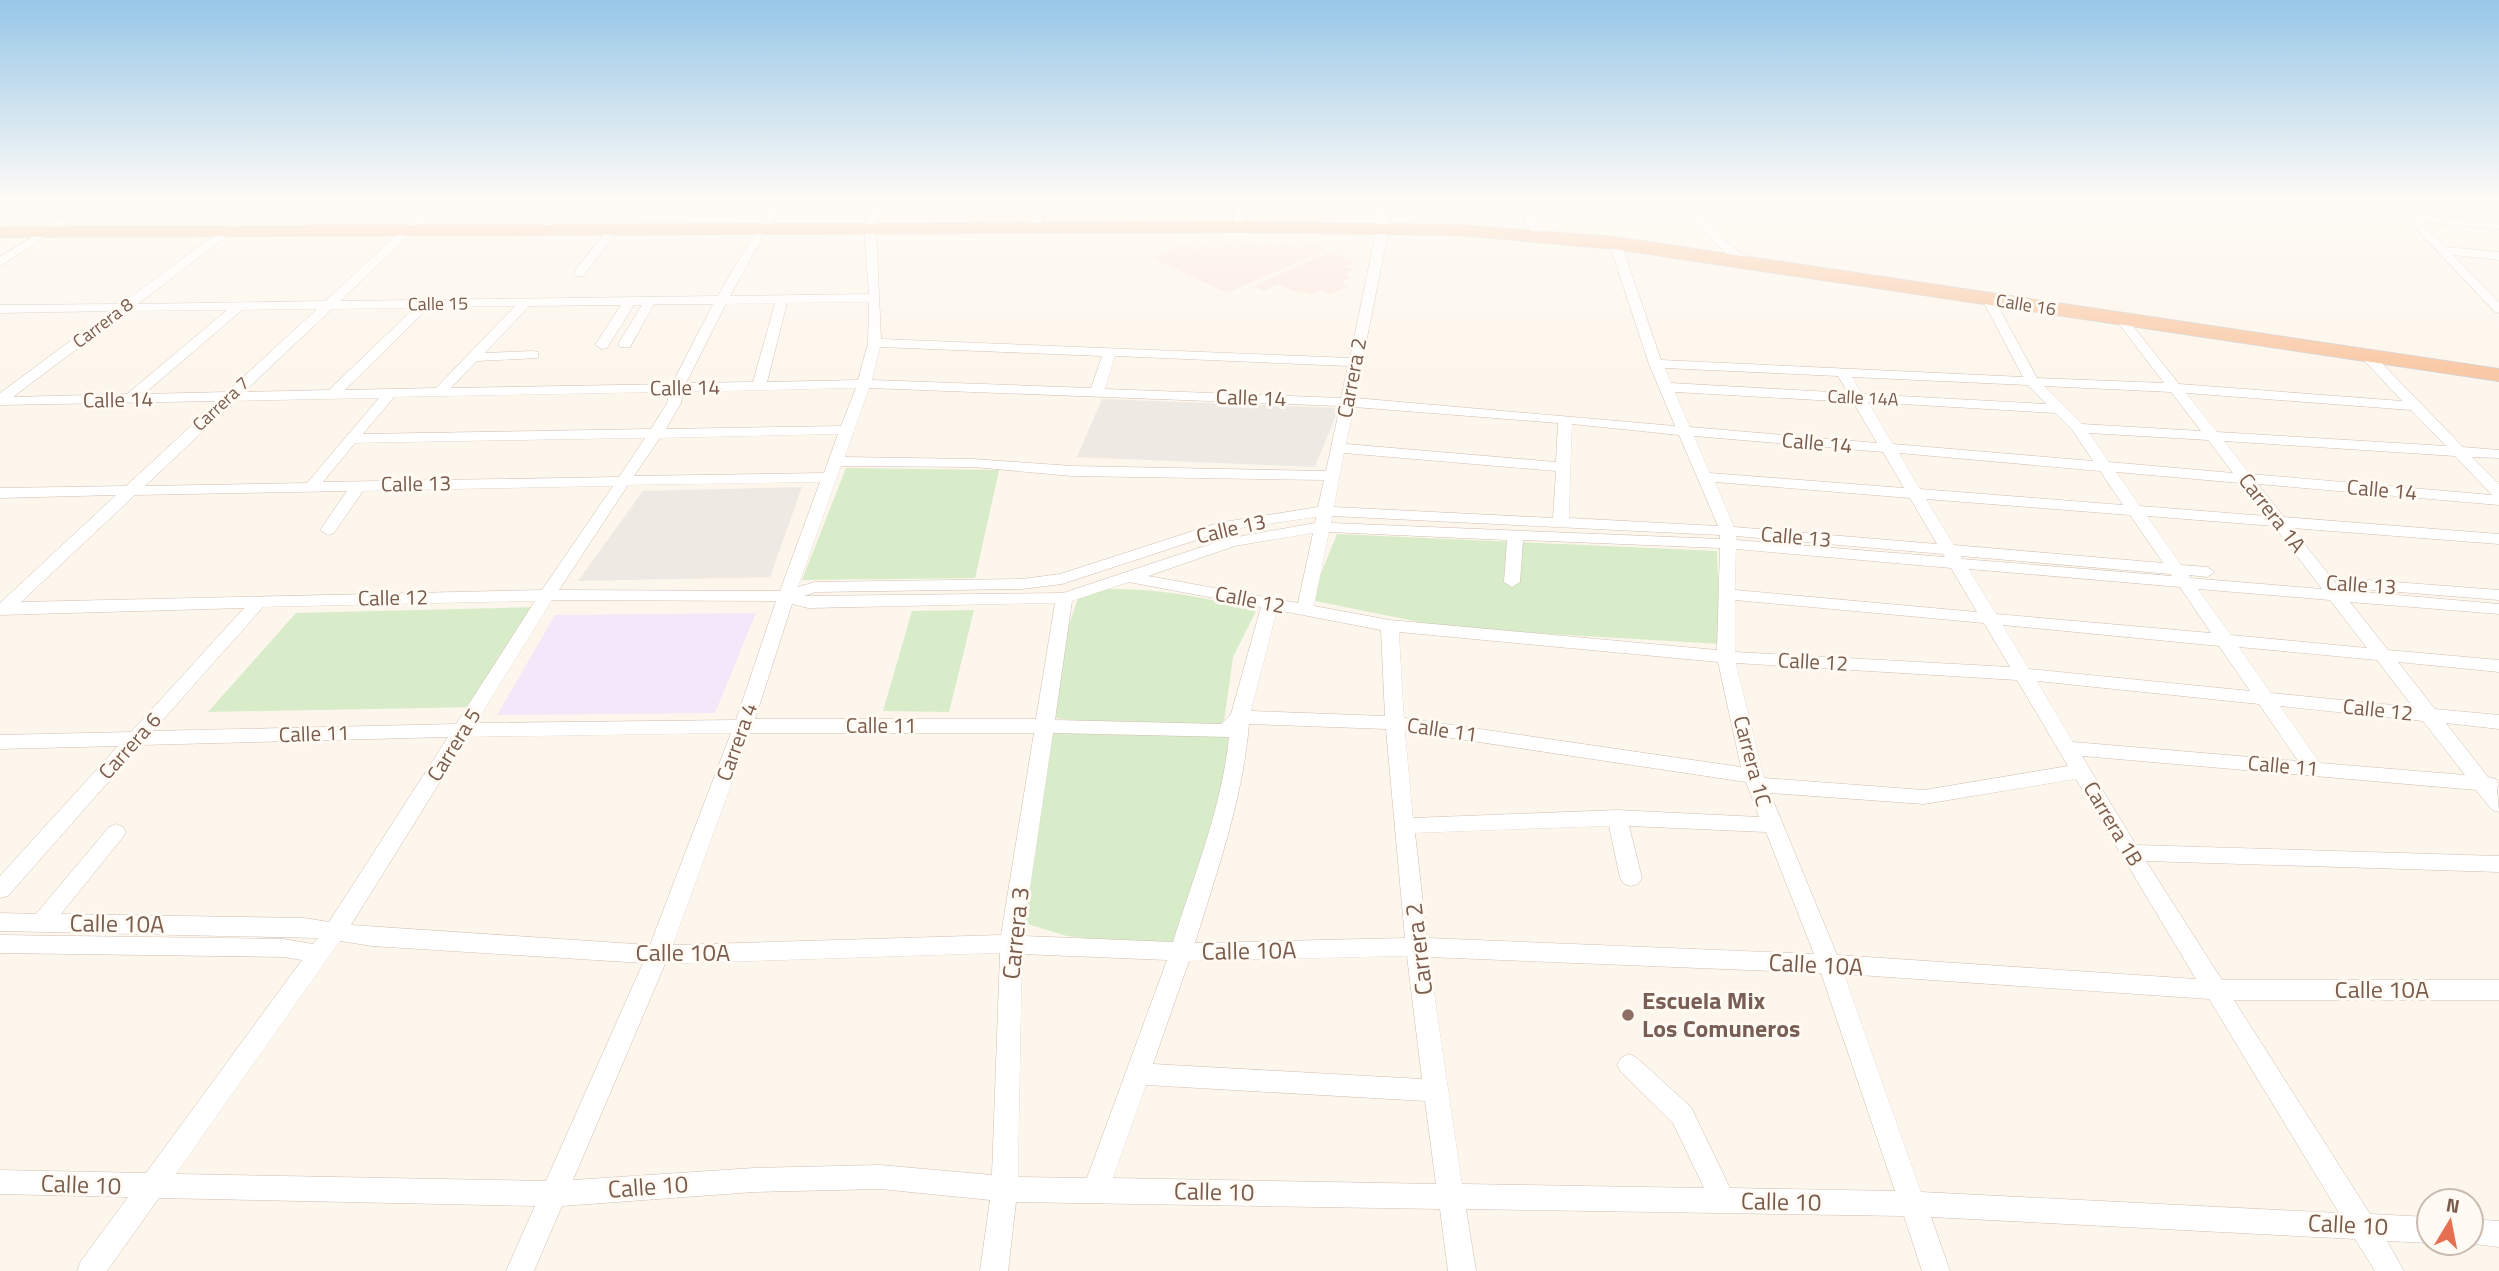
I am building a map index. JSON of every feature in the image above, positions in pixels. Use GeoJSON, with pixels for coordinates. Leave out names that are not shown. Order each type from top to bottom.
{"type":"FeatureCollection","features":[{"type":"Feature","properties":{"kind":"highway","name":"Calle 16"},"geometry":{"type":"LineString","coordinates":[[1703,256],[2499,374]]}},
{"type":"Feature","properties":{"kind":"street","name":"Carrera 8"},"geometry":{"type":"LineString","coordinates":[[0,401],[192,256]]}},
{"type":"Feature","properties":{"kind":"street","name":"Carrera 7"},"geometry":{"type":"LineString","coordinates":[[2,609],[379,256]]}},
{"type":"Feature","properties":{"kind":"street"},"geometry":{"type":"LineString","coordinates":[[579,273],[592,256]]}},
{"type":"Feature","properties":{"kind":"street","name":"Carrera 5"},"geometry":{"type":"LineString","coordinates":[[91,1271],[337,930],[465,730],[547,595],[656,433],[674,403],[677,388],[745,256]]}},
{"type":"Feature","properties":{"kind":"street","name":"Carrera 4"},"geometry":{"type":"LineString","coordinates":[[520,1271],[658,955],[743,726],[786,596],[864,384],[875,343],[872,256]]}},
{"type":"Feature","properties":{"kind":"street","name":"Carrera 2"},"geometry":{"type":"LineString","coordinates":[[1306,611],[1376,256]]}},
{"type":"Feature","properties":{"kind":"street","name":"Carrera 1C"},"geometry":{"type":"LineString","coordinates":[[1620,256],[1656,364],[1686,431],[1728,538],[1726,657],[1754,781],[1829,964],[1936,1271]]}},
{"type":"Feature","properties":{"kind":"street"},"geometry":{"type":"LineString","coordinates":[[1738,256],[1747,263]]}},
{"type":"Feature","properties":{"kind":"street"},"geometry":{"type":"LineString","coordinates":[[2447,256],[2499,309]]}},
{"type":"Feature","properties":{"kind":"street"},"geometry":{"type":"LineString","coordinates":[[2477,286],[2499,289]]}},
{"type":"Feature","properties":{"kind":"street","name":"Calle 15"},"geometry":{"type":"LineString","coordinates":[[0,309],[875,298]]}},
{"type":"Feature","properties":{"kind":"street"},"geometry":{"type":"LineString","coordinates":[[1988,299],[2033,383],[2078,428],[2314,769]]}},
{"type":"Feature","properties":{"kind":"street"},"geometry":{"type":"LineString","coordinates":[[759,386],[782,300]]}},
{"type":"Feature","properties":{"kind":"street"},"geometry":{"type":"LineString","coordinates":[[602,345],[629,302]]}},
{"type":"Feature","properties":{"kind":"street"},"geometry":{"type":"LineString","coordinates":[[625,344],[650,302]]}},
{"type":"Feature","properties":{"kind":"street"},"geometry":{"type":"LineString","coordinates":[[439,393],[525,303]]}},
{"type":"Feature","properties":{"kind":"street"},"geometry":{"type":"LineString","coordinates":[[332,395],[424,305]]}},
{"type":"Feature","properties":{"kind":"street"},"geometry":{"type":"LineString","coordinates":[[129,400],[238,307]]}},
{"type":"Feature","properties":{"kind":"street","name":"Carrera 1A"},"geometry":{"type":"LineString","coordinates":[[2122,320],[2429,715],[2491,784],[2499,805]]}},
{"type":"Feature","properties":{"kind":"street"},"geometry":{"type":"LineString","coordinates":[[875,343],[1356,362]]}},
{"type":"Feature","properties":{"kind":"street"},"geometry":{"type":"LineString","coordinates":[[1097,392],[1110,352]]}},
{"type":"Feature","properties":{"kind":"street"},"geometry":{"type":"LineString","coordinates":[[2365,354],[2499,493]]}},
{"type":"Feature","properties":{"kind":"street"},"geometry":{"type":"LineString","coordinates":[[474,357],[533,355]]}},
{"type":"Feature","properties":{"kind":"street"},"geometry":{"type":"LineString","coordinates":[[1656,364],[2175,388],[2415,406]]}},
{"type":"Feature","properties":{"kind":"street","name":"Carrera 1B"},"geometry":{"type":"LineString","coordinates":[[1843,373],[2130,853],[2359,1226],[2390,1271]]}},
{"type":"Feature","properties":{"kind":"street","name":"Calle 14"},"geometry":{"type":"LineString","coordinates":[[0,401],[864,384],[1097,392],[1347,402],[2499,500]]}},
{"type":"Feature","properties":{"kind":"street","name":"Calle 14A"},"geometry":{"type":"LineString","coordinates":[[1666,387],[2059,409]]}},
{"type":"Feature","properties":{"kind":"street"},"geometry":{"type":"LineString","coordinates":[[312,486],[389,394]]}},
{"type":"Feature","properties":{"kind":"street"},"geometry":{"type":"LineString","coordinates":[[1560,523],[1565,419]]}},
{"type":"Feature","properties":{"kind":"street"},"geometry":{"type":"LineString","coordinates":[[2078,428],[2499,454]]}},
{"type":"Feature","properties":{"kind":"street"},"geometry":{"type":"LineString","coordinates":[[351,439],[848,430]]}},
{"type":"Feature","properties":{"kind":"street"},"geometry":{"type":"LineString","coordinates":[[1338,448],[1562,467]]}},
{"type":"Feature","properties":{"kind":"street","name":"Calle 13"},"geometry":{"type":"LineString","coordinates":[[0,493],[624,480],[973,463],[1072,471],[1333,476]]}},
{"type":"Feature","properties":{"kind":"street"},"geometry":{"type":"LineString","coordinates":[[1704,477],[2499,539]]}},
{"type":"Feature","properties":{"kind":"street"},"geometry":{"type":"LineString","coordinates":[[328,530],[359,485]]}},
{"type":"Feature","properties":{"kind":"street","name":"Calle 13"},"geometry":{"type":"LineString","coordinates":[[1131,577],[1232,542],[1324,519],[1515,535],[1728,538]]}},
{"type":"Feature","properties":{"kind":"street","name":"Calle 13"},"geometry":{"type":"LineString","coordinates":[[1099,569],[1224,526],[1324,519],[1560,523],[2331,588],[2499,595]]}},
{"type":"Feature","properties":{"kind":"street"},"geometry":{"type":"LineString","coordinates":[[1512,582],[1515,535]]}},
{"type":"Feature","properties":{"kind":"street","name":"Calle 12"},"geometry":{"type":"LineString","coordinates":[[786,596],[814,587],[1022,584],[1062,579],[1099,569],[1390,626],[1726,657],[2023,674],[2499,722]]}},
{"type":"Feature","properties":{"kind":"street","name":"Calle 12"},"geometry":{"type":"LineString","coordinates":[[2,609],[547,595],[786,596],[808,603],[1064,598],[1131,577]]}},
{"type":"Feature","properties":{"kind":"street","name":"Calle 13"},"geometry":{"type":"LineString","coordinates":[[2331,588],[2499,609]]}},
{"type":"Feature","properties":{"kind":"street"},"geometry":{"type":"LineString","coordinates":[[1727,594],[2499,666]]}},
{"type":"Feature","properties":{"kind":"street","name":"Carrera 3"},"geometry":{"type":"LineString","coordinates":[[994,1271],[1004,1189],[1011,944],[1064,598]]}},
{"type":"Feature","properties":{"kind":"street","name":"Carrera 6"},"geometry":{"type":"LineString","coordinates":[[0,890],[258,602]]}},
{"type":"Feature","properties":{"kind":"street"},"geometry":{"type":"LineString","coordinates":[[1096,1190],[1181,952],[1220,827],[1236,764],[1240,717],[1270,604]]}},
{"type":"Feature","properties":{"kind":"street","name":"Carrera 2"},"geometry":{"type":"LineString","coordinates":[[1390,626],[1394,723],[1418,947],[1462,1271]]}},
{"type":"Feature","properties":{"kind":"street","name":"Calle 11"},"geometry":{"type":"LineString","coordinates":[[0,742],[743,726],[1046,726],[1225,731],[1240,717],[1394,723],[1754,781],[1924,797],[2081,771]]}},
{"type":"Feature","properties":{"kind":"street","name":"Calle 11"},"geometry":{"type":"LineString","coordinates":[[2067,747],[2491,784]]}},
{"type":"Feature","properties":{"kind":"street"},"geometry":{"type":"LineString","coordinates":[[1405,826],[1617,818],[1771,825]]}},
{"type":"Feature","properties":{"kind":"street"},"geometry":{"type":"LineString","coordinates":[[1617,818],[1630,878]]}},
{"type":"Feature","properties":{"kind":"street"},"geometry":{"type":"LineString","coordinates":[[41,923],[116,832]]}},
{"type":"Feature","properties":{"kind":"street"},"geometry":{"type":"LineString","coordinates":[[2130,853],[2499,864]]}},
{"type":"Feature","properties":{"kind":"street","name":"Calle 10A"},"geometry":{"type":"LineString","coordinates":[[0,922],[304,927],[372,937],[658,955],[1011,944],[1181,952],[1418,947],[1829,964],[2215,990],[2499,990]]}},
{"type":"Feature","properties":{"kind":"street","name":"Calle 10A"},"geometry":{"type":"LineString","coordinates":[[0,944],[283,948],[319,954]]}},
{"type":"Feature","properties":{"kind":"street"},"geometry":{"type":"LineString","coordinates":[[1629,1065],[1682,1115],[1723,1200]]}},
{"type":"Feature","properties":{"kind":"street"},"geometry":{"type":"LineString","coordinates":[[1137,1074],[1437,1091]]}},
{"type":"Feature","properties":{"kind":"street","name":"Calle 10"},"geometry":{"type":"LineString","coordinates":[[0,1182],[553,1194],[754,1180],[880,1177],[1004,1189],[1913,1204],[2415,1229]]}},
{"type":"Feature","properties":{"kind":"shaded area"},"geometry":{"type":"Polygon","coordinates":[[[1156,256],[1311,256],[1227,293],[1152,258],[1156,256]]]}},
{"type":"Feature","properties":{"kind":"shaded area"},"geometry":{"type":"Polygon","coordinates":[[[1318,256],[1342,256],[1355,262],[1346,266],[1353,269],[1345,274],[1352,277],[1341,282],[1349,286],[1330,294],[1321,290],[1311,295],[1303,291],[1298,293],[1279,284],[1264,291],[1254,286],[1318,256]]]}},
{"type":"Feature","properties":{"kind":"shaded area"},"geometry":{"type":"Polygon","coordinates":[[[1102,399],[1339,408],[1315,467],[1077,457],[1102,399]]]}},
{"type":"Feature","properties":{"kind":"shaded area"},"geometry":{"type":"Polygon","coordinates":[[[802,487],[770,577],[578,581],[643,491],[802,487]]]}},
{"type":"Feature","properties":{"kind":"shaded area"},"geometry":{"type":"Polygon","coordinates":[[[756,613],[715,713],[497,715],[555,615],[756,613]]]}},
{"type":"Feature","properties":{"kind":"green space"},"geometry":{"type":"Polygon","coordinates":[[[846,468],[999,470],[975,578],[802,580],[846,468]]]}},
{"type":"Feature","properties":{"kind":"green space"},"geometry":{"type":"Polygon","coordinates":[[[1337,534],[1717,551],[1721,644],[1449,628],[1310,600],[1337,534]]]}},
{"type":"Feature","properties":{"kind":"green space"},"geometry":{"type":"Polygon","coordinates":[[[1106,589],[1181,594],[1256,611],[1233,657],[1223,729],[1108,725],[1056,718],[1060,652],[1078,598],[1106,589]]]}},
{"type":"Feature","properties":{"kind":"green space"},"geometry":{"type":"Polygon","coordinates":[[[536,607],[478,707],[208,712],[296,613],[536,607]]]}},
{"type":"Feature","properties":{"kind":"green space"},"geometry":{"type":"Polygon","coordinates":[[[974,610],[949,712],[883,711],[912,611],[974,610]]]}},
{"type":"Feature","properties":{"kind":"green space"},"geometry":{"type":"Polygon","coordinates":[[[1052,729],[1230,733],[1215,823],[1177,948],[1067,936],[1024,923],[1052,729]]]}},
{"type":"Feature","properties":{"kind":"place","name":"Escuela Mix Los Comuneros"},"geometry":{"type":"Point","coordinates":[1628,1015]}}]}
